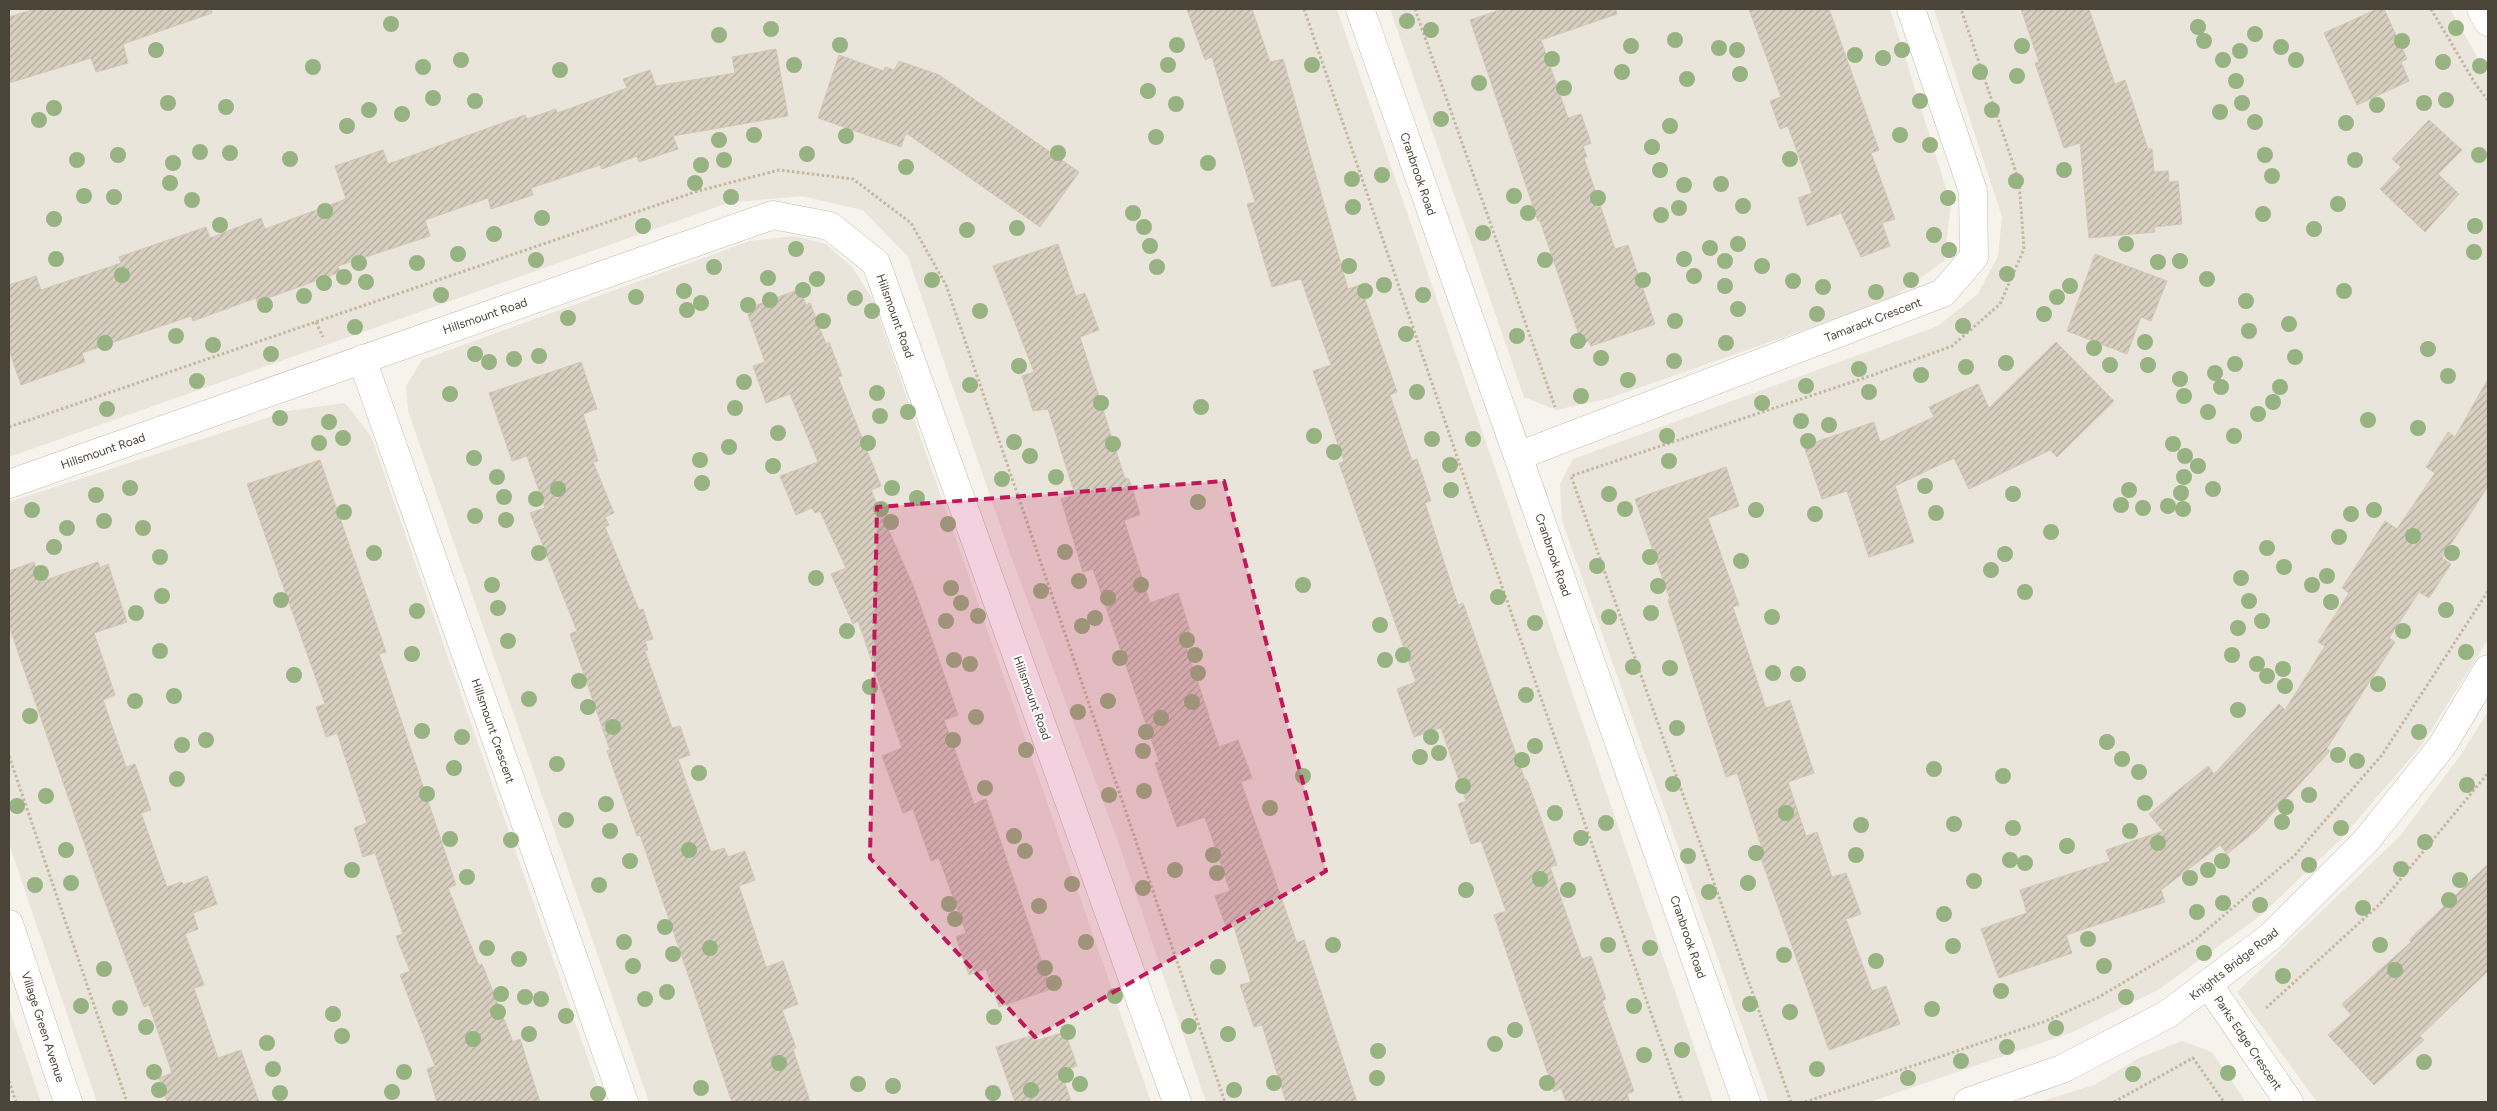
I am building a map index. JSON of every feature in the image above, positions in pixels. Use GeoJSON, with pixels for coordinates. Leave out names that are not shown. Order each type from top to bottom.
{"type":"FeatureCollection","features":[{"type":"Feature","properties":{"kind":"street","name":"Cranbrook Road"},"geometry":{"type":"LineString","coordinates":[[1360,9],[1746,1102]]}},
{"type":"Feature","properties":{"kind":"street","name":"Tamarack Crescent"},"geometry":{"type":"LineString","coordinates":[[1518,456],[1943,293],[1974,257],[1973,191],[1911,9]]}},
{"type":"Feature","properties":{"kind":"street"},"geometry":{"type":"LineString","coordinates":[[2481,9],[2488,22]]}},
{"type":"Feature","properties":{"kind":"street","name":"Hillsmount Road"},"geometry":{"type":"LineString","coordinates":[[9,484],[773,215],[830,226],[876,263],[1177,1102]]}},
{"type":"Feature","properties":{"kind":"street","name":"Hillsmount Crescent"},"geometry":{"type":"LineString","coordinates":[[362,359],[624,1102]]}},
{"type":"Feature","properties":{"kind":"street","name":"Knights Bridge Road"},"geometry":{"type":"LineString","coordinates":[[1968,1102],[2062,1069],[2168,1014],[2270,937],[2365,842],[2442,746],[2488,669]]}},
{"type":"Feature","properties":{"kind":"street","name":"Village Green Avenue"},"geometry":{"type":"LineString","coordinates":[[9,924],[68,1102]]}},
{"type":"Feature","properties":{"kind":"street","name":"Parks Edge Crescent"},"geometry":{"type":"LineString","coordinates":[[2208,984],[2289,1102]]}},
{"type":"Feature","properties":{"kind":"path"},"geometry":{"type":"LineString","coordinates":[[1304,9],[1475,509],[1682,1102]]}},
{"type":"Feature","properties":{"kind":"path"},"geometry":{"type":"LineString","coordinates":[[1415,9],[1556,410]]}},
{"type":"Feature","properties":{"kind":"path"},"geometry":{"type":"LineString","coordinates":[[1791,1102],[1571,476],[1864,378],[1952,346],[2000,304],[2024,249],[2019,181],[1961,9]]}},
{"type":"Feature","properties":{"kind":"path"},"geometry":{"type":"LineString","coordinates":[[2431,9],[2476,85],[2488,100]]}},
{"type":"Feature","properties":{"kind":"path"},"geometry":{"type":"LineString","coordinates":[[9,427],[698,191],[779,170],[854,179],[911,223],[946,285],[1225,1102]]}},
{"type":"Feature","properties":{"kind":"path"},"geometry":{"type":"LineString","coordinates":[[1805,1102],[2046,1021],[2099,997],[2196,939],[2294,856],[2382,755],[2488,592]]}},
{"type":"Feature","properties":{"kind":"path"},"geometry":{"type":"LineString","coordinates":[[9,756],[127,1102]]}},
{"type":"Feature","properties":{"kind":"path"},"geometry":{"type":"LineString","coordinates":[[2261,1012],[2380,904],[2488,773]]}},
{"type":"Feature","properties":{"kind":"path"},"geometry":{"type":"LineString","coordinates":[[2114,1102],[2193,1058],[2224,1102]]}},
{"type":"Feature","properties":{"kind":"path"},"geometry":{"type":"LineString","coordinates":[[9,1082],[16,1102]]}},
{"type":"Feature","properties":{"kind":"highlighted area"},"geometry":{"type":"Polygon","coordinates":[[[1224,481],[1326,871],[1035,1037],[870,858],[877,507],[1224,481]]]}},
{"type":"Feature","properties":{"kind":"shaded area"},"geometry":{"type":"Polygon","coordinates":[[[9,9],[1337,9],[1713,1102],[1206,1102],[1118,841],[1010,554],[908,257],[863,210],[801,196],[728,203],[9,457],[9,9]]]}},
{"type":"Feature","properties":{"kind":"shaded area"},"geometry":{"type":"Polygon","coordinates":[[[1390,9],[1890,9],[1951,204],[1944,261],[1890,300],[1607,399],[1556,410],[1524,397],[1390,9]]]}},
{"type":"Feature","properties":{"kind":"shaded area"},"geometry":{"type":"Polygon","coordinates":[[[1934,9],[2450,9],[2488,76],[2488,640],[2421,746],[2340,840],[2260,916],[2158,990],[2073,1032],[1870,1102],[1769,1102],[1562,521],[1560,484],[1573,459],[1938,326],[1978,294],[1998,256],[2002,217],[1934,9]]]}},
{"type":"Feature","properties":{"kind":"shaded area"},"geometry":{"type":"Polygon","coordinates":[[[794,236],[826,244],[853,268],[873,300],[1151,1102],[649,1102],[408,411],[406,386],[422,360],[750,241],[794,236]]]}},
{"type":"Feature","properties":{"kind":"shaded area"},"geometry":{"type":"Polygon","coordinates":[[[345,403],[371,436],[603,1102],[97,1102],[9,844],[9,502],[288,411],[345,403]]]}},
{"type":"Feature","properties":{"kind":"shaded area"},"geometry":{"type":"Polygon","coordinates":[[[2488,711],[2488,1102],[2317,1102],[2237,992],[2400,836],[2463,752],[2488,711]]]}},
{"type":"Feature","properties":{"kind":"shaded area"},"geometry":{"type":"Polygon","coordinates":[[[9,1008],[41,1102],[9,1102],[9,1008]]]}},
{"type":"Feature","properties":{"kind":"shaded area"},"geometry":{"type":"Polygon","coordinates":[[[2182,1041],[2212,1052],[2246,1102],[2039,1102],[2094,1085],[2139,1058],[2182,1041]]]}},
{"type":"Feature","properties":{"kind":"building"},"geometry":{"type":"Polygon","coordinates":[[[35,9],[211,9],[212,13],[123,44],[128,63],[96,72],[91,58],[9,83],[9,17],[35,9]]]}},
{"type":"Feature","properties":{"kind":"building"},"geometry":{"type":"Polygon","coordinates":[[[1187,9],[1252,9],[1270,62],[1283,59],[1348,289],[1360,285],[1397,392],[1390,395],[1412,461],[1417,459],[1431,501],[1425,503],[1458,605],[1463,603],[1525,780],[1527,780],[1539,813],[1557,865],[1550,867],[1582,959],[1591,956],[1606,999],[1602,1001],[1634,1091],[1627,1094],[1630,1102],[1566,1102],[1561,1088],[1554,1092],[1494,915],[1506,911],[1481,841],[1471,844],[1458,804],[1466,801],[1441,728],[1414,737],[1397,689],[1416,682],[1339,463],[1344,462],[1313,371],[1331,365],[1301,279],[1272,287],[1247,204],[1255,202],[1212,57],[1205,60],[1187,9]]]}},
{"type":"Feature","properties":{"kind":"building"},"geometry":{"type":"Polygon","coordinates":[[[1503,9],[1616,9],[1617,14],[1541,40],[1568,118],[1581,114],[1591,143],[1583,146],[1587,157],[1584,158],[1615,249],[1628,245],[1655,324],[1591,346],[1589,341],[1582,344],[1470,20],[1503,9]]]}},
{"type":"Feature","properties":{"kind":"building"},"geometry":{"type":"Polygon","coordinates":[[[1749,9],[1829,9],[1879,150],[1871,153],[1895,219],[1882,223],[1890,246],[1861,257],[1841,213],[1807,226],[1798,198],[1812,193],[1788,126],[1780,129],[1770,101],[1781,97],[1749,9]]]}},
{"type":"Feature","properties":{"kind":"building"},"geometry":{"type":"Polygon","coordinates":[[[2021,9],[2089,9],[2115,84],[2125,80],[2148,149],[2152,149],[2154,172],[2168,171],[2169,182],[2178,181],[2182,224],[2154,227],[2155,232],[2089,238],[2080,143],[2064,148],[2035,63],[2039,62],[2021,9]]]}},
{"type":"Feature","properties":{"kind":"building"},"geometry":{"type":"Polygon","coordinates":[[[2377,9],[2384,9],[2407,59],[2401,62],[2409,81],[2357,105],[2324,33],[2377,9]]]}},
{"type":"Feature","properties":{"kind":"building"},"geometry":{"type":"Polygon","coordinates":[[[776,49],[788,116],[673,136],[678,149],[639,162],[637,156],[602,169],[600,165],[531,188],[533,195],[491,209],[488,198],[425,220],[430,236],[338,266],[340,272],[257,302],[256,298],[193,321],[191,316],[82,353],[85,362],[21,385],[9,350],[9,285],[36,276],[41,290],[121,263],[119,257],[206,227],[210,238],[261,218],[265,229],[346,199],[335,166],[383,150],[388,164],[525,115],[527,119],[556,109],[557,113],[627,88],[623,79],[650,70],[656,86],[735,73],[732,57],[776,49]]]}},
{"type":"Feature","properties":{"kind":"building"},"geometry":{"type":"Polygon","coordinates":[[[839,55],[884,71],[885,67],[894,70],[899,61],[939,75],[1079,172],[1040,227],[906,133],[901,147],[818,118],[839,55]]]}},
{"type":"Feature","properties":{"kind":"building"},"geometry":{"type":"Polygon","coordinates":[[[2429,120],[2462,150],[2438,174],[2459,194],[2425,232],[2380,189],[2401,167],[2392,159],[2429,120]]]}},
{"type":"Feature","properties":{"kind":"building"},"geometry":{"type":"Polygon","coordinates":[[[1058,244],[1076,296],[1085,293],[1099,330],[1080,337],[1125,479],[1128,478],[1131,484],[1140,515],[1124,520],[1150,603],[1178,593],[1190,631],[1182,634],[1219,747],[1238,740],[1252,778],[1241,782],[1297,943],[1304,940],[1357,1102],[1286,1102],[1262,1025],[1254,1027],[1240,985],[1251,982],[1234,927],[1227,929],[1215,896],[1230,891],[1205,817],[1177,827],[1155,763],[1159,762],[1093,569],[1083,572],[1061,499],[1075,495],[1048,409],[1033,411],[1022,376],[1034,372],[993,266],[1058,244]]]}},
{"type":"Feature","properties":{"kind":"building"},"geometry":{"type":"Polygon","coordinates":[[[2095,254],[2167,281],[2151,321],[2141,317],[2127,354],[2067,331],[2095,254]]]}},
{"type":"Feature","properties":{"kind":"building"},"geometry":{"type":"Polygon","coordinates":[[[800,289],[806,305],[810,303],[826,344],[829,342],[842,376],[838,377],[881,486],[871,490],[914,588],[958,715],[944,720],[974,804],[986,799],[1051,989],[999,1007],[986,969],[969,975],[956,937],[966,933],[939,858],[931,861],[913,809],[903,813],[882,756],[902,748],[858,621],[853,624],[831,574],[846,568],[820,511],[815,513],[812,508],[796,515],[780,476],[818,462],[790,394],[766,403],[753,366],[765,362],[746,309],[800,289]]]}},
{"type":"Feature","properties":{"kind":"building"},"geometry":{"type":"Polygon","coordinates":[[[2056,342],[2114,401],[2057,457],[2050,450],[1969,489],[1954,458],[1895,486],[1914,542],[1869,557],[1847,491],[1822,499],[1804,446],[1874,422],[1880,442],[1934,417],[1929,407],[1978,384],[1989,408],[2056,342]]]}},
{"type":"Feature","properties":{"kind":"building"},"geometry":{"type":"Polygon","coordinates":[[[581,362],[597,409],[583,414],[598,461],[593,462],[614,513],[605,517],[609,525],[605,527],[639,610],[643,609],[653,639],[645,641],[648,650],[645,651],[672,728],[680,726],[690,755],[678,759],[711,852],[724,848],[728,857],[745,851],[755,880],[739,886],[766,967],[783,961],[798,1004],[782,1010],[796,1048],[793,1049],[810,1102],[732,1102],[640,835],[637,836],[607,751],[610,750],[570,634],[577,631],[530,513],[545,508],[527,456],[512,461],[489,393],[581,362]]]}},
{"type":"Feature","properties":{"kind":"building"},"geometry":{"type":"Polygon","coordinates":[[[2488,379],[2488,486],[2442,558],[2451,564],[2429,598],[2419,592],[2389,638],[2395,642],[2327,748],[2330,751],[2258,829],[2227,854],[2220,845],[2161,890],[2165,902],[2066,935],[2072,953],[1999,978],[1981,929],[2027,913],[2020,890],[2110,861],[2106,850],[2163,831],[2149,814],[2208,766],[2214,774],[2279,704],[2285,710],[2325,646],[2318,642],[2349,593],[2342,588],[2385,521],[2397,529],[2435,473],[2426,467],[2448,432],[2455,437],[2488,379]]]}},
{"type":"Feature","properties":{"kind":"building"},"geometry":{"type":"Polygon","coordinates":[[[320,460],[386,652],[379,654],[456,885],[448,888],[479,966],[482,964],[513,1042],[520,1039],[540,1102],[437,1102],[427,1069],[435,1066],[400,975],[410,971],[396,936],[403,934],[375,853],[363,857],[354,828],[367,823],[337,733],[326,737],[316,707],[325,704],[247,484],[320,460]]]}},
{"type":"Feature","properties":{"kind":"building"},"geometry":{"type":"Polygon","coordinates":[[[1726,467],[1739,506],[1708,518],[1739,605],[1733,607],[1766,708],[1790,700],[1814,773],[1788,782],[1806,836],[1817,832],[1832,877],[1846,873],[1861,914],[1846,919],[1872,991],[1886,986],[1900,1024],[1829,1050],[1759,853],[1763,851],[1737,773],[1726,777],[1668,600],[1670,599],[1635,499],[1726,467]]]}},
{"type":"Feature","properties":{"kind":"building"},"geometry":{"type":"Polygon","coordinates":[[[34,562],[40,582],[98,562],[100,568],[108,564],[127,622],[94,633],[115,695],[103,700],[126,767],[135,764],[151,810],[141,813],[167,887],[182,882],[183,885],[207,876],[217,904],[193,913],[198,929],[185,934],[204,985],[194,988],[218,1058],[241,1050],[259,1102],[167,1102],[159,1078],[172,1073],[149,1005],[144,1007],[98,883],[9,626],[9,571],[34,562]]]}},
{"type":"Feature","properties":{"kind":"building"},"geometry":{"type":"Polygon","coordinates":[[[2488,864],[2488,971],[2420,1036],[2424,1040],[2374,1085],[2328,1035],[2351,1015],[2342,1004],[2411,942],[2409,940],[2488,864]]]}},
{"type":"Feature","properties":{"kind":"building"},"geometry":{"type":"Polygon","coordinates":[[[1065,1032],[1077,1066],[1061,1071],[1071,1102],[1015,1102],[996,1047],[1033,1035],[1035,1041],[1065,1032]]]}}]}
